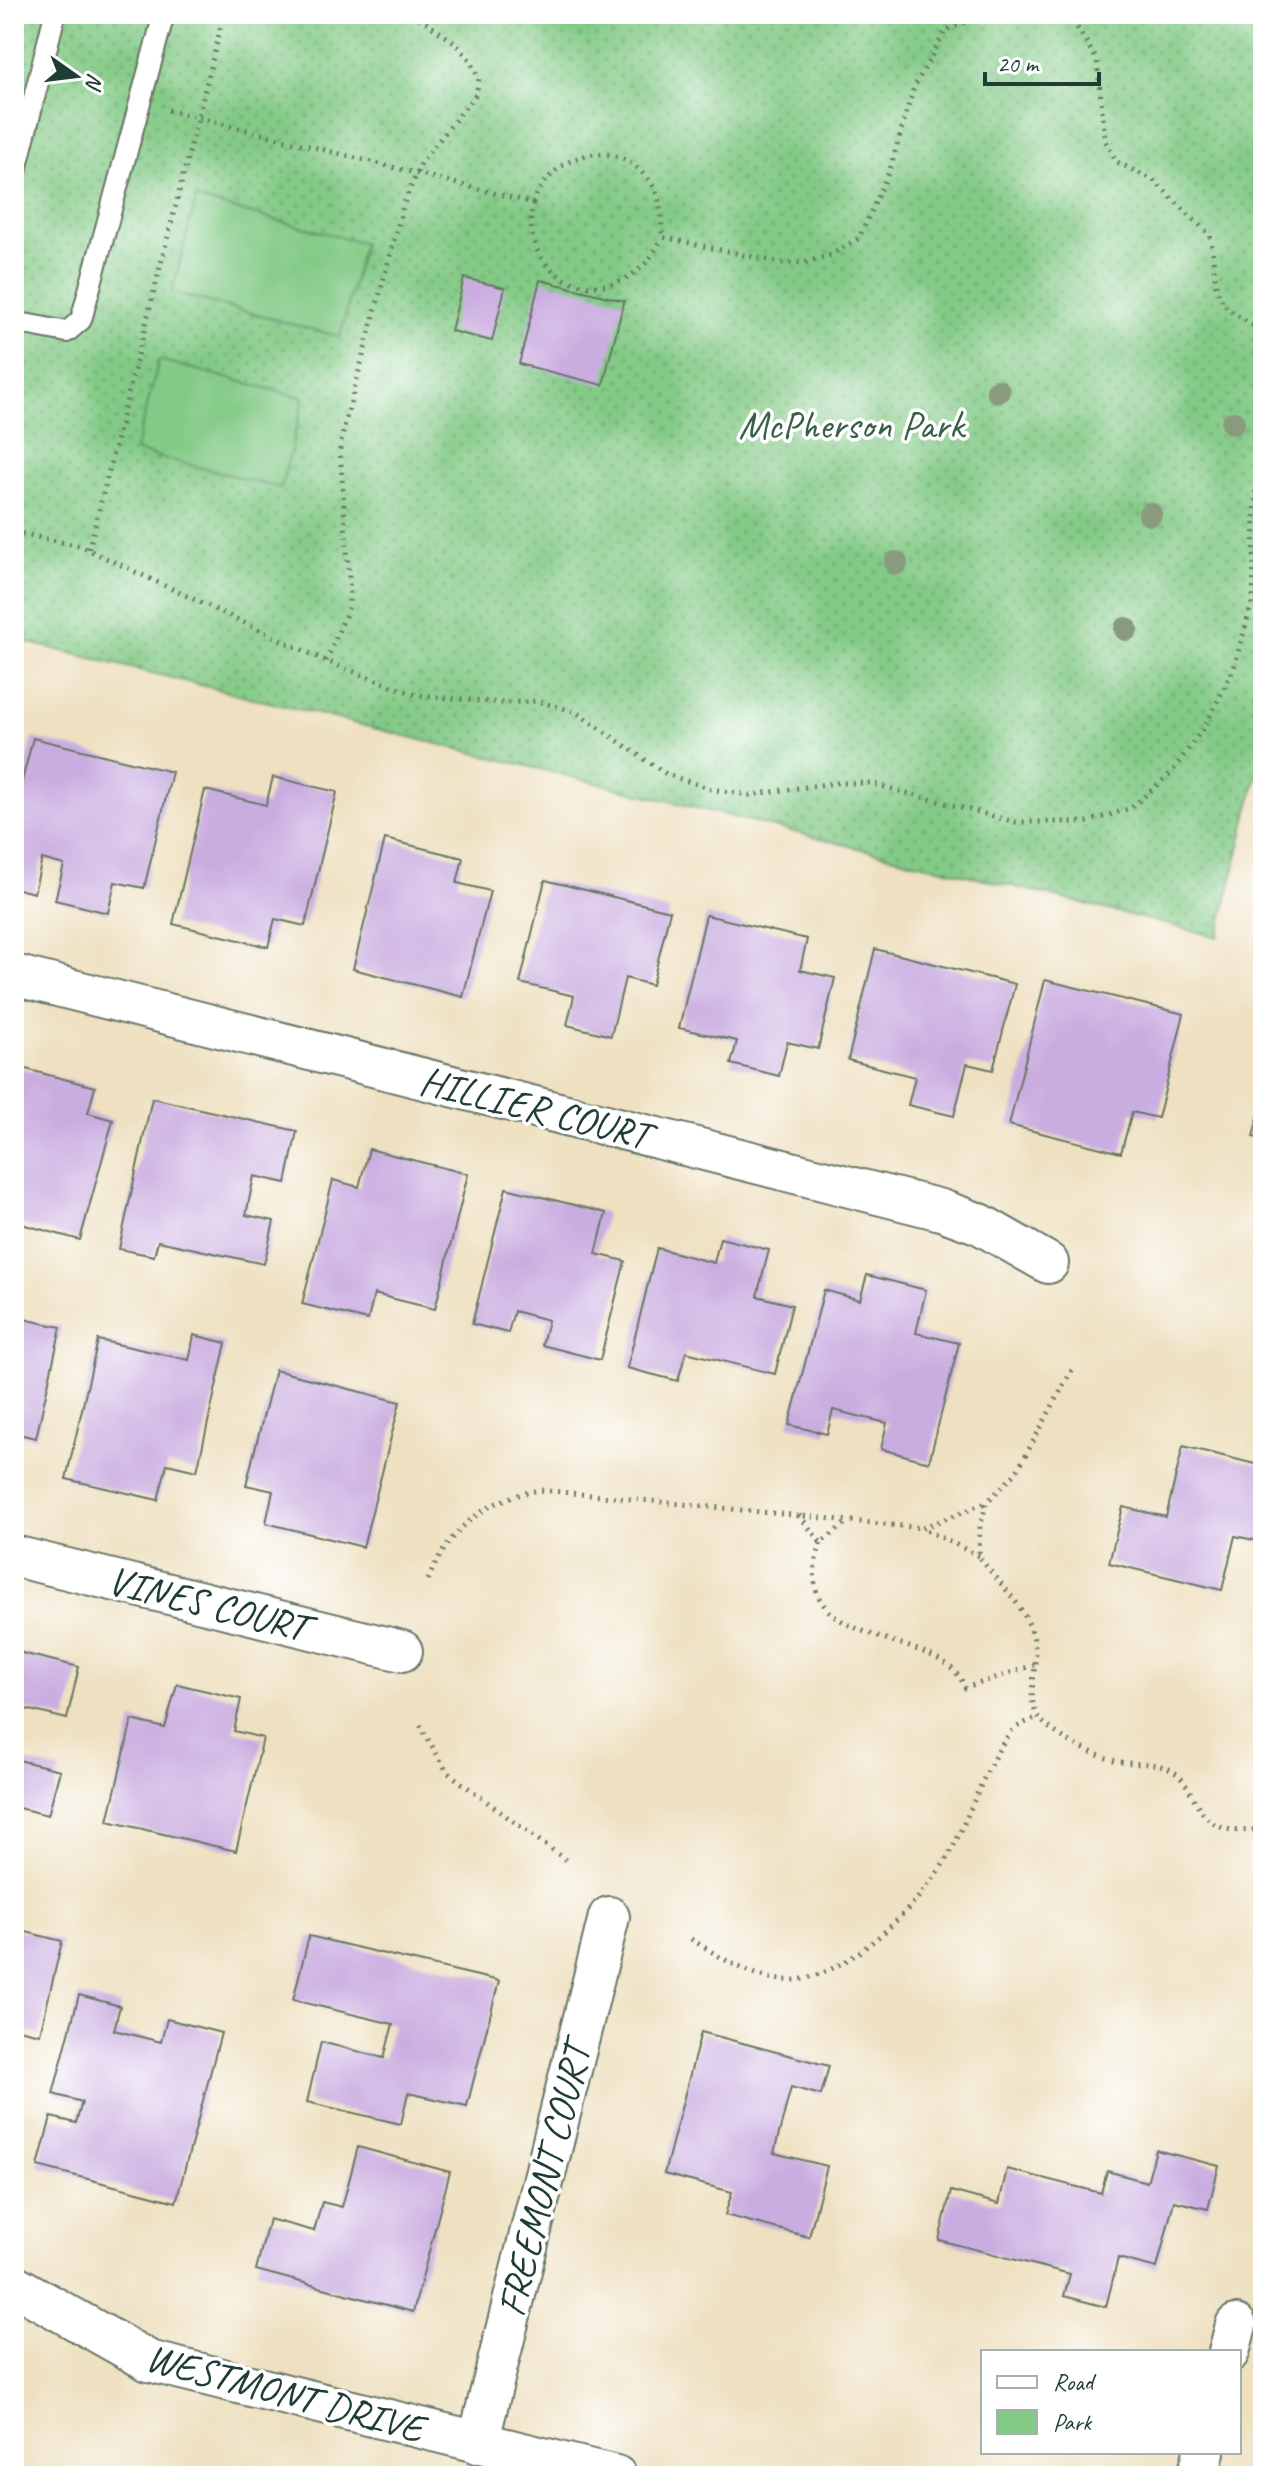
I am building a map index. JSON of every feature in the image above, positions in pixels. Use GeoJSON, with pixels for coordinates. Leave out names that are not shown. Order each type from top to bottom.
{"type":"FeatureCollection","features":[{"type":"Feature","properties":{"kind":"street","name":"HILLIER COURT"},"geometry":{"type":"LineString","coordinates":[[14,975],[941,1210],[980,1224],[1048,1263]]}},
{"type":"Feature","properties":{"kind":"street","name":"VINES COURT"},"geometry":{"type":"LineString","coordinates":[[14,1556],[402,1651]]}},
{"type":"Feature","properties":{"kind":"street","name":"FREEMONT COURT"},"geometry":{"type":"LineString","coordinates":[[478,2443],[609,1917]]}},
{"type":"Feature","properties":{"kind":"street","name":"WESTMONT DRIVE"},"geometry":{"type":"LineString","coordinates":[[14,2285],[149,2361],[616,2476]]}},
{"type":"Feature","properties":{"kind":"street"},"geometry":{"type":"LineString","coordinates":[[1198,2476],[1204,2454]]}},
{"type":"Feature","properties":{"kind":"lane"},"geometry":{"type":"LineString","coordinates":[[14,178],[55,14]]}},
{"type":"Feature","properties":{"kind":"lane"},"geometry":{"type":"LineString","coordinates":[[14,322],[67,332],[81,320],[164,14]]}},
{"type":"Feature","properties":{"kind":"path"},"geometry":{"type":"LineString","coordinates":[[89,549],[224,14]]}},
{"type":"Feature","properties":{"kind":"path"},"geometry":{"type":"LineString","coordinates":[[326,661],[348,609],[350,594],[340,448],[395,234],[416,173],[431,148],[476,94],[479,79],[470,60],[454,42],[414,14]]}},
{"type":"Feature","properties":{"kind":"path"},"geometry":{"type":"LineString","coordinates":[[662,237],[781,263],[804,263],[831,255],[859,238],[889,172],[914,87],[946,30],[986,14]]}},
{"type":"Feature","properties":{"kind":"path"},"geometry":{"type":"LineString","coordinates":[[1069,14],[1097,60],[1105,140],[1117,162],[1153,180],[1210,235],[1214,286],[1223,306],[1263,330]]}},
{"type":"Feature","properties":{"kind":"path"},"geometry":{"type":"LineString","coordinates":[[140,102],[533,203]]}},
{"type":"Feature","properties":{"kind":"path"},"geometry":{"type":"LineString","coordinates":[[590,155],[612,156],[626,160],[648,178],[661,203],[662,237],[656,251],[630,278],[610,286],[579,283],[554,272],[541,258],[529,223],[533,203],[548,175],[563,163],[590,155]]}},
{"type":"Feature","properties":{"kind":"path"},"geometry":{"type":"LineString","coordinates":[[14,532],[89,549],[326,661],[416,695],[503,703],[537,701],[576,712],[666,774],[711,789],[749,795],[834,783],[870,783],[1015,822],[1087,822],[1131,808],[1172,772],[1206,724],[1234,668],[1253,599],[1256,476],[1263,448]]}},
{"type":"Feature","properties":{"kind":"path"},"geometry":{"type":"LineString","coordinates":[[922,1528],[987,1502],[1016,1473],[1072,1370]]}},
{"type":"Feature","properties":{"kind":"path"},"geometry":{"type":"LineString","coordinates":[[428,1580],[438,1556],[458,1529],[486,1508],[518,1494],[541,1490],[922,1528],[979,1556],[1009,1591],[1028,1622],[1035,1648],[1033,1703],[1038,1716],[1065,1738],[1099,1757],[1164,1767],[1176,1774],[1206,1817],[1224,1829],[1245,1832],[1263,1828]]}},
{"type":"Feature","properties":{"kind":"path"},"geometry":{"type":"LineString","coordinates":[[979,1556],[980,1526],[987,1502]]}},
{"type":"Feature","properties":{"kind":"path"},"geometry":{"type":"LineString","coordinates":[[799,1515],[821,1543]]}},
{"type":"Feature","properties":{"kind":"path"},"geometry":{"type":"LineString","coordinates":[[848,1521],[821,1543],[813,1580],[819,1598],[847,1622],[927,1655],[963,1681],[965,1688],[1034,1665]]}},
{"type":"Feature","properties":{"kind":"path"},"geometry":{"type":"LineString","coordinates":[[691,1939],[736,1966],[787,1981],[816,1976],[844,1962],[902,1916],[924,1891],[946,1861],[1013,1730],[1038,1716]]}},
{"type":"Feature","properties":{"kind":"path"},"geometry":{"type":"LineString","coordinates":[[420,1725],[447,1772],[567,1861]]}},
{"type":"Feature","properties":{"kind":"green space","name":"McPherson Park"},"geometry":{"type":"Polygon","coordinates":[[[14,14],[1263,14],[1263,749],[1218,937],[14,639],[14,14]]]}},
{"type":"Feature","properties":{"kind":"green space"},"geometry":{"type":"Polygon","coordinates":[[[196,199],[363,243],[340,337],[172,292],[196,199]]]}},
{"type":"Feature","properties":{"kind":"green space"},"geometry":{"type":"Polygon","coordinates":[[[159,360],[304,398],[281,488],[135,451],[159,360]]]}},
{"type":"Feature","properties":{"kind":"building"},"geometry":{"type":"Polygon","coordinates":[[[464,278],[505,288],[492,341],[451,331],[464,278]]]}},
{"type":"Feature","properties":{"kind":"building"},"geometry":{"type":"Polygon","coordinates":[[[540,280],[624,301],[603,385],[519,364],[540,280]]]}},
{"type":"Feature","properties":{"kind":"building"},"geometry":{"type":"Polygon","coordinates":[[[33,738],[172,772],[144,888],[115,882],[108,913],[55,900],[64,865],[42,859],[34,893],[14,888],[14,812],[33,738]]]}},
{"type":"Feature","properties":{"kind":"building"},"geometry":{"type":"Polygon","coordinates":[[[273,777],[337,792],[305,926],[275,919],[268,947],[173,924],[205,790],[266,805],[273,777]]]}},
{"type":"Feature","properties":{"kind":"building"},"geometry":{"type":"Polygon","coordinates":[[[385,839],[463,858],[457,883],[490,891],[463,997],[353,969],[385,839]]]}},
{"type":"Feature","properties":{"kind":"building"},"geometry":{"type":"Polygon","coordinates":[[[545,880],[670,911],[652,985],[625,978],[611,1036],[567,1025],[574,996],[520,983],[545,880]]]}},
{"type":"Feature","properties":{"kind":"building"},"geometry":{"type":"Polygon","coordinates":[[[706,915],[807,939],[800,970],[835,978],[818,1049],[787,1042],[779,1076],[731,1064],[737,1041],[679,1028],[706,915]]]}},
{"type":"Feature","properties":{"kind":"building"},"geometry":{"type":"Polygon","coordinates":[[[875,949],[1015,984],[993,1070],[967,1064],[954,1116],[908,1105],[915,1077],[848,1060],[875,949]]]}},
{"type":"Feature","properties":{"kind":"building"},"geometry":{"type":"Polygon","coordinates":[[[1045,980],[1184,1014],[1158,1118],[1132,1112],[1121,1153],[1009,1125],[1045,980]]]}},
{"type":"Feature","properties":{"kind":"building"},"geometry":{"type":"Polygon","coordinates":[[[14,1066],[95,1087],[88,1113],[113,1120],[80,1240],[14,1222],[14,1066]]]}},
{"type":"Feature","properties":{"kind":"building"},"geometry":{"type":"Polygon","coordinates":[[[152,1098],[297,1131],[286,1183],[254,1176],[246,1215],[274,1221],[264,1264],[158,1241],[154,1256],[119,1249],[152,1098]]]}},
{"type":"Feature","properties":{"kind":"building"},"geometry":{"type":"Polygon","coordinates":[[[1263,1102],[1263,1139],[1253,1137],[1263,1102]]]}},
{"type":"Feature","properties":{"kind":"building"},"geometry":{"type":"Polygon","coordinates":[[[369,1149],[468,1174],[435,1309],[374,1294],[368,1320],[302,1304],[333,1180],[359,1187],[369,1149]]]}},
{"type":"Feature","properties":{"kind":"building"},"geometry":{"type":"Polygon","coordinates":[[[506,1188],[606,1213],[596,1254],[625,1261],[600,1360],[542,1345],[548,1320],[514,1311],[508,1333],[472,1324],[506,1188]]]}},
{"type":"Feature","properties":{"kind":"building"},"geometry":{"type":"Polygon","coordinates":[[[720,1238],[769,1250],[757,1296],[792,1305],[775,1374],[686,1352],[678,1381],[627,1368],[657,1248],[714,1263],[720,1238]]]}},
{"type":"Feature","properties":{"kind":"building"},"geometry":{"type":"Polygon","coordinates":[[[867,1275],[926,1290],[916,1333],[959,1343],[929,1462],[881,1449],[887,1423],[833,1410],[827,1434],[789,1425],[824,1290],[860,1300],[867,1275]]]}},
{"type":"Feature","properties":{"kind":"building"},"geometry":{"type":"Polygon","coordinates":[[[14,1317],[61,1327],[36,1438],[14,1433],[14,1317]]]}},
{"type":"Feature","properties":{"kind":"building"},"geometry":{"type":"Polygon","coordinates":[[[194,1335],[226,1343],[197,1471],[167,1464],[158,1500],[66,1479],[98,1340],[189,1360],[194,1335]]]}},
{"type":"Feature","properties":{"kind":"building"},"geometry":{"type":"Polygon","coordinates":[[[275,1370],[400,1402],[363,1547],[266,1523],[273,1491],[246,1485],[275,1370]]]}},
{"type":"Feature","properties":{"kind":"building"},"geometry":{"type":"Polygon","coordinates":[[[1183,1446],[1263,1466],[1263,1542],[1235,1536],[1222,1590],[1109,1563],[1123,1507],[1166,1517],[1183,1446]]]}},
{"type":"Feature","properties":{"kind":"building"},"geometry":{"type":"Polygon","coordinates":[[[14,1651],[79,1667],[67,1719],[18,1707],[14,1719],[14,1651]]]}},
{"type":"Feature","properties":{"kind":"building"},"geometry":{"type":"Polygon","coordinates":[[[177,1684],[241,1699],[234,1731],[263,1738],[236,1851],[108,1821],[132,1720],[165,1728],[177,1684]]]}},
{"type":"Feature","properties":{"kind":"building"},"geometry":{"type":"Polygon","coordinates":[[[14,1759],[60,1770],[48,1815],[14,1807],[14,1759]]]}},
{"type":"Feature","properties":{"kind":"building"},"geometry":{"type":"Polygon","coordinates":[[[14,1929],[62,1941],[40,2034],[14,2028],[14,1929]]]}},
{"type":"Feature","properties":{"kind":"building"},"geometry":{"type":"Polygon","coordinates":[[[309,1936],[499,1981],[467,2106],[408,2093],[401,2124],[307,2102],[321,2042],[384,2058],[393,2024],[293,2000],[309,1936]]]}},
{"type":"Feature","properties":{"kind":"building"},"geometry":{"type":"Polygon","coordinates":[[[79,1995],[120,2006],[114,2030],[161,2042],[167,2019],[221,2033],[176,2202],[38,2166],[51,2117],[76,2123],[82,2102],[53,2094],[79,1995]]]}},
{"type":"Feature","properties":{"kind":"building"},"geometry":{"type":"Polygon","coordinates":[[[701,2032],[829,2066],[821,2095],[791,2087],[774,2153],[827,2166],[809,2237],[725,2215],[732,2192],[664,2174],[701,2032]]]}},
{"type":"Feature","properties":{"kind":"building"},"geometry":{"type":"Polygon","coordinates":[[[358,2147],[450,2172],[413,2312],[256,2270],[269,2219],[314,2231],[322,2202],[342,2207],[358,2147]]]}},
{"type":"Feature","properties":{"kind":"building"},"geometry":{"type":"Polygon","coordinates":[[[1156,2150],[1219,2166],[1208,2209],[1174,2201],[1157,2268],[1118,2258],[1106,2307],[1064,2296],[1070,2274],[939,2240],[951,2191],[999,2204],[1007,2169],[1101,2193],[1107,2171],[1147,2182],[1156,2150]]]}}]}
